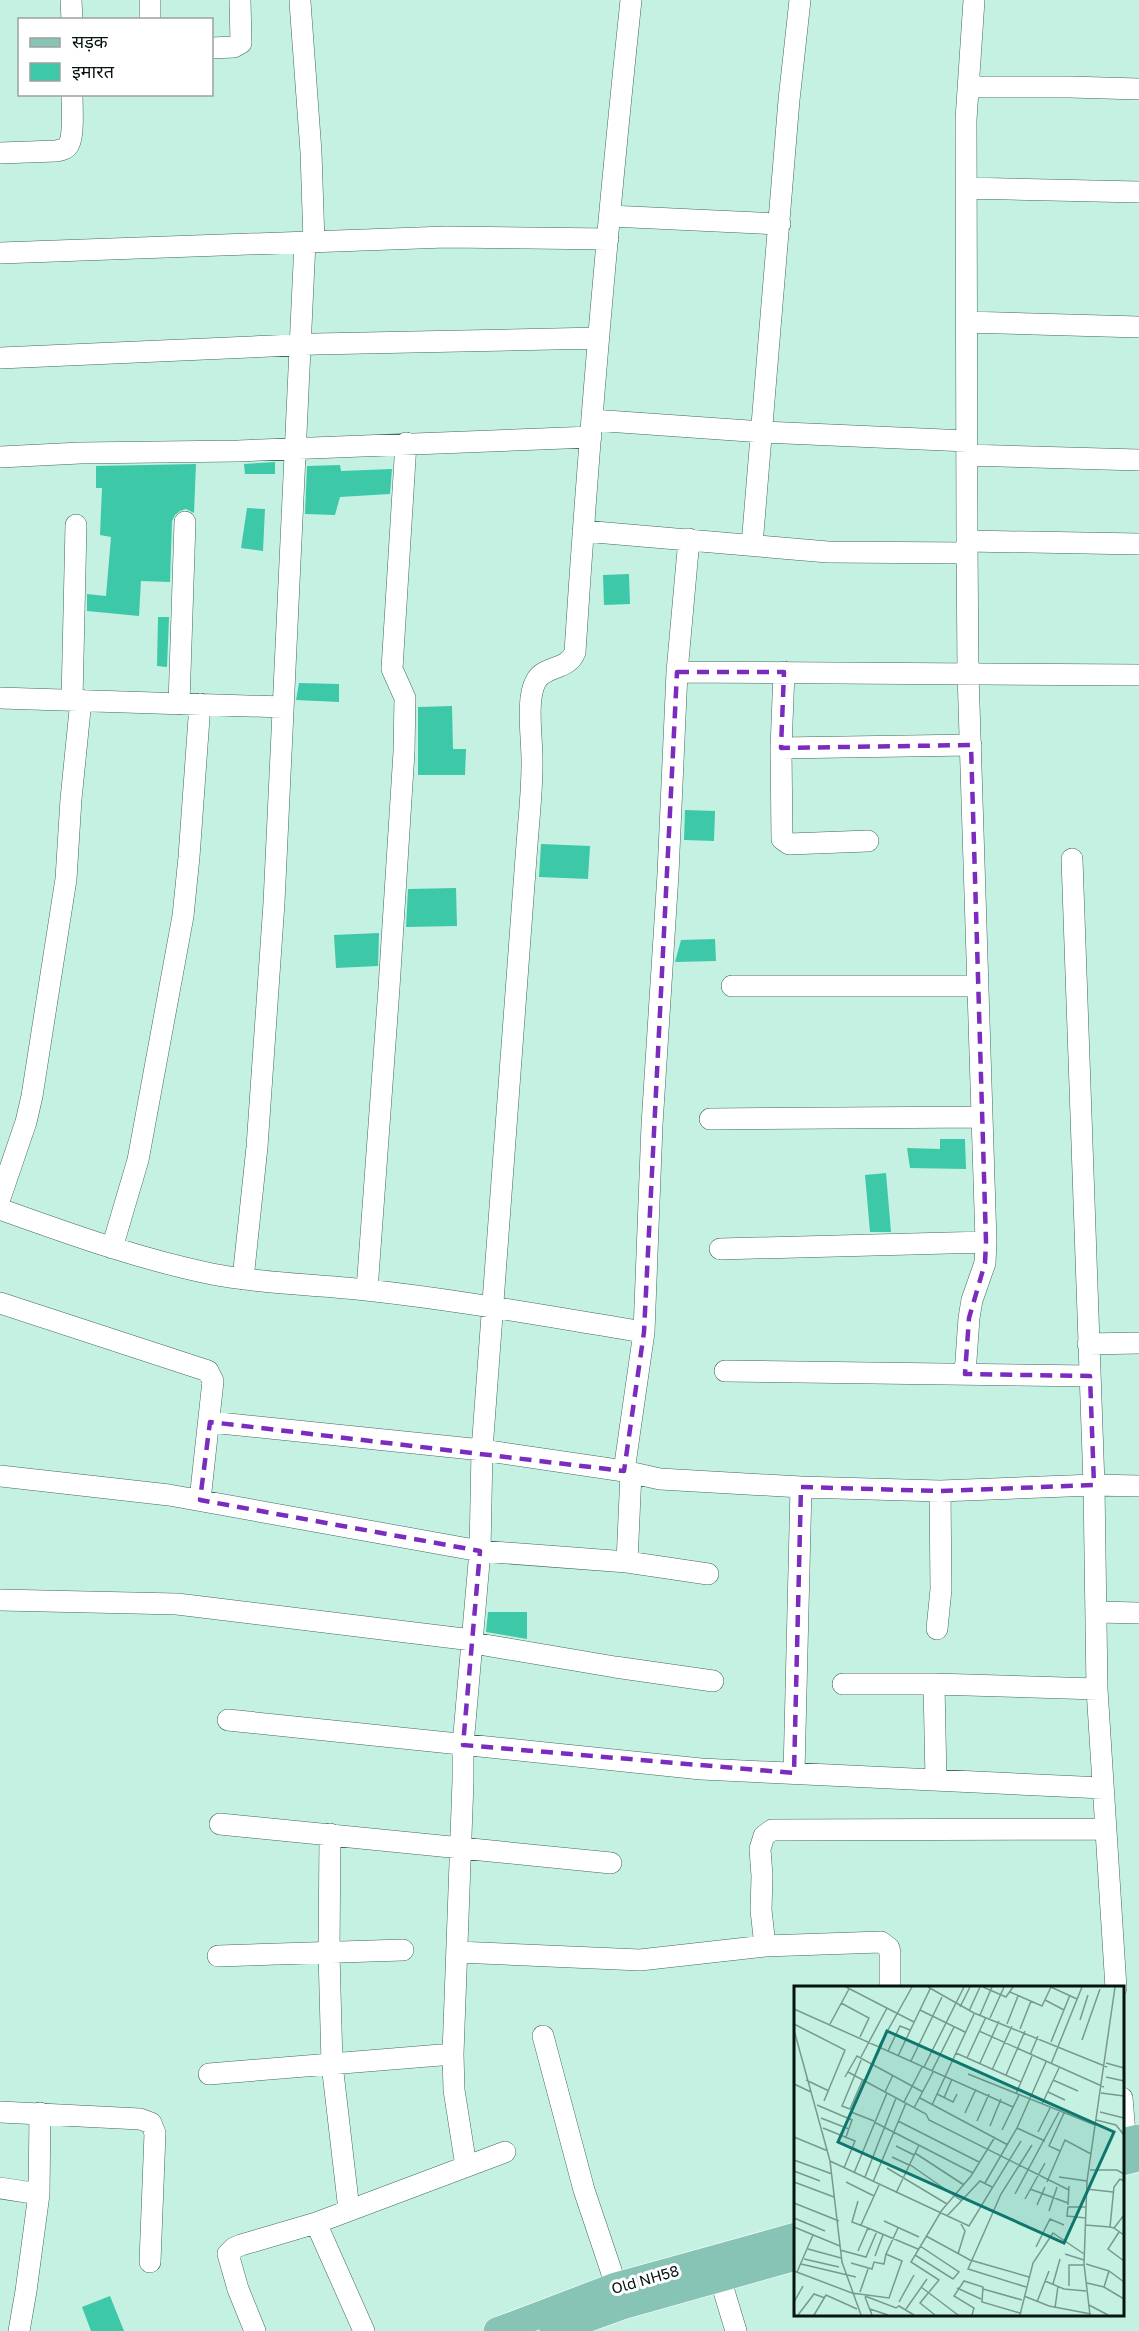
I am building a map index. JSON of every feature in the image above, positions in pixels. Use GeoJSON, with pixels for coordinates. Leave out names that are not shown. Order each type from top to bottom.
{"type":"FeatureCollection","features":[{"type":"Feature","properties":{"kind":"main road","name":"Old NH58"},"geometry":{"type":"LineString","coordinates":[[497,2331],[547,2325],[619,2296],[794,2236]]}},
{"type":"Feature","properties":{"kind":"main road","name":"Old NH58"},"geometry":{"type":"LineString","coordinates":[[619,2296],[720,2278],[794,2257]]}},
{"type":"Feature","properties":{"kind":"street"},"geometry":{"type":"LineString","coordinates":[[71,0],[72,18]]}},
{"type":"Feature","properties":{"kind":"street"},"geometry":{"type":"LineString","coordinates":[[150,0],[150,18]]}},
{"type":"Feature","properties":{"kind":"street"},"geometry":{"type":"LineString","coordinates":[[213,48],[234,47],[240,43],[240,0]]}},
{"type":"Feature","properties":{"kind":"street"},"geometry":{"type":"LineString","coordinates":[[466,2166],[454,2090],[453,2054],[463,1745],[480,1551],[482,1450],[531,788],[531,698],[534,684],[539,677],[567,664],[576,652],[591,429],[632,0]]}},
{"type":"Feature","properties":{"kind":"street"},"geometry":{"type":"LineString","coordinates":[[752,545],[789,100],[801,0]]}},
{"type":"Feature","properties":{"kind":"street"},"geometry":{"type":"LineString","coordinates":[[964,1374],[972,1300],[985,1263],[986,1242],[968,673],[966,188],[968,87],[974,0]]}},
{"type":"Feature","properties":{"kind":"street"},"geometry":{"type":"LineString","coordinates":[[243,1278],[258,1136],[274,903],[296,448],[309,242],[312,152],[300,2]]}},
{"type":"Feature","properties":{"kind":"street"},"geometry":{"type":"LineString","coordinates":[[968,87],[1139,89]]}},
{"type":"Feature","properties":{"kind":"street"},"geometry":{"type":"LineString","coordinates":[[0,153],[56,151],[69,145],[72,96]]}},
{"type":"Feature","properties":{"kind":"street"},"geometry":{"type":"LineString","coordinates":[[966,188],[1139,192]]}},
{"type":"Feature","properties":{"kind":"street"},"geometry":{"type":"LineString","coordinates":[[610,216],[780,224]]}},
{"type":"Feature","properties":{"kind":"street"},"geometry":{"type":"LineString","coordinates":[[0,253],[446,237],[608,239]]}},
{"type":"Feature","properties":{"kind":"street"},"geometry":{"type":"LineString","coordinates":[[966,322],[1139,327]]}},
{"type":"Feature","properties":{"kind":"street"},"geometry":{"type":"LineString","coordinates":[[0,358],[302,345],[599,338]]}},
{"type":"Feature","properties":{"kind":"street"},"geometry":{"type":"LineString","coordinates":[[0,457],[406,443],[591,429],[763,432],[1139,460]]}},
{"type":"Feature","properties":{"kind":"street"},"geometry":{"type":"LineString","coordinates":[[367,1290],[389,1000],[404,752],[405,699],[392,669],[406,443]]}},
{"type":"Feature","properties":{"kind":"street"},"geometry":{"type":"LineString","coordinates":[[112,1248],[138,1160],[183,916],[189,857],[189,704],[185,522]]}},
{"type":"Feature","properties":{"kind":"street"},"geometry":{"type":"LineString","coordinates":[[0,1198],[26,1122],[32,1096],[66,879],[76,700],[76,525]]}},
{"type":"Feature","properties":{"kind":"street"},"geometry":{"type":"LineString","coordinates":[[583,531],[828,552],[1139,544]]}},
{"type":"Feature","properties":{"kind":"street"},"geometry":{"type":"LineString","coordinates":[[627,1562],[628,1472],[644,1332],[652,1125],[668,874],[677,672],[689,539]]}},
{"type":"Feature","properties":{"kind":"street"},"geometry":{"type":"LineString","coordinates":[[677,672],[1139,675]]}},
{"type":"Feature","properties":{"kind":"street"},"geometry":{"type":"LineString","coordinates":[[784,672],[781,748],[781,832],[784,842],[868,841]]}},
{"type":"Feature","properties":{"kind":"street"},"geometry":{"type":"LineString","coordinates":[[0,698],[284,707]]}},
{"type":"Feature","properties":{"kind":"street"},"geometry":{"type":"LineString","coordinates":[[781,748],[971,745]]}},
{"type":"Feature","properties":{"kind":"street"},"geometry":{"type":"LineString","coordinates":[[1072,859],[1094,1485],[1097,1689],[1116,1986]]}},
{"type":"Feature","properties":{"kind":"street"},"geometry":{"type":"LineString","coordinates":[[732,986],[978,986]]}},
{"type":"Feature","properties":{"kind":"street"},"geometry":{"type":"LineString","coordinates":[[710,1119],[982,1117]]}},
{"type":"Feature","properties":{"kind":"street"},"geometry":{"type":"LineString","coordinates":[[0,1209],[165,1264],[243,1278],[367,1290],[644,1332]]}},
{"type":"Feature","properties":{"kind":"street"},"geometry":{"type":"LineString","coordinates":[[720,1249],[986,1242]]}},
{"type":"Feature","properties":{"kind":"street"},"geometry":{"type":"LineString","coordinates":[[0,1303],[208,1371],[213,1381],[200,1500]]}},
{"type":"Feature","properties":{"kind":"street"},"geometry":{"type":"LineString","coordinates":[[1088,1344],[1139,1343]]}},
{"type":"Feature","properties":{"kind":"street"},"geometry":{"type":"LineString","coordinates":[[725,1371],[1090,1376]]}},
{"type":"Feature","properties":{"kind":"street"},"geometry":{"type":"LineString","coordinates":[[210,1422],[482,1450],[660,1479],[801,1487],[940,1491],[1094,1485],[1139,1486]]}},
{"type":"Feature","properties":{"kind":"street"},"geometry":{"type":"LineString","coordinates":[[0,1476],[200,1500],[480,1551],[627,1562],[708,1574]]}},
{"type":"Feature","properties":{"kind":"street"},"geometry":{"type":"LineString","coordinates":[[794,1773],[801,1487]]}},
{"type":"Feature","properties":{"kind":"street"},"geometry":{"type":"LineString","coordinates":[[937,1629],[941,1589],[940,1491]]}},
{"type":"Feature","properties":{"kind":"street"},"geometry":{"type":"LineString","coordinates":[[0,1600],[177,1604],[472,1640],[479,1644],[713,1681]]}},
{"type":"Feature","properties":{"kind":"street"},"geometry":{"type":"LineString","coordinates":[[1097,1612],[1139,1613]]}},
{"type":"Feature","properties":{"kind":"street"},"geometry":{"type":"LineString","coordinates":[[843,1684],[1097,1689]]}},
{"type":"Feature","properties":{"kind":"street"},"geometry":{"type":"LineString","coordinates":[[934,1684],[936,1780]]}},
{"type":"Feature","properties":{"kind":"street"},"geometry":{"type":"LineString","coordinates":[[228,1720],[701,1769],[1103,1788]]}},
{"type":"Feature","properties":{"kind":"street"},"geometry":{"type":"LineString","coordinates":[[220,1824],[611,1863]]}},
{"type":"Feature","properties":{"kind":"street"},"geometry":{"type":"LineString","coordinates":[[765,1946],[761,1910],[760,1849],[764,1836],[771,1830],[1106,1829]]}},
{"type":"Feature","properties":{"kind":"street"},"geometry":{"type":"LineString","coordinates":[[330,1834],[329,1953],[332,2064],[349,2210]]}},
{"type":"Feature","properties":{"kind":"street"},"geometry":{"type":"LineString","coordinates":[[456,1952],[640,1960],[765,1946],[881,1942],[889,1948],[890,1986]]}},
{"type":"Feature","properties":{"kind":"street"},"geometry":{"type":"LineString","coordinates":[[218,1956],[403,1950]]}},
{"type":"Feature","properties":{"kind":"street"},"geometry":{"type":"LineString","coordinates":[[543,2036],[584,2190],[619,2296]]}},
{"type":"Feature","properties":{"kind":"street"},"geometry":{"type":"LineString","coordinates":[[209,2074],[453,2054]]}},
{"type":"Feature","properties":{"kind":"street"},"geometry":{"type":"LineString","coordinates":[[0,2112],[140,2119],[151,2123],[155,2133],[150,2262]]}},
{"type":"Feature","properties":{"kind":"street"},"geometry":{"type":"LineString","coordinates":[[19,2331],[39,2194],[40,2113]]}},
{"type":"Feature","properties":{"kind":"street"},"geometry":{"type":"LineString","coordinates":[[1124,2113],[1129,2150]]}},
{"type":"Feature","properties":{"kind":"street"},"geometry":{"type":"LineString","coordinates":[[255,2331],[238,2289],[228,2254],[234,2248],[316,2223],[505,2152]]}},
{"type":"Feature","properties":{"kind":"street"},"geometry":{"type":"LineString","coordinates":[[0,2188],[39,2194]]}},
{"type":"Feature","properties":{"kind":"street"},"geometry":{"type":"LineString","coordinates":[[316,2223],[364,2331]]}},
{"type":"Feature","properties":{"kind":"street"},"geometry":{"type":"LineString","coordinates":[[720,2278],[736,2331]]}},
{"type":"Feature","properties":{"kind":"highlighted area"},"geometry":{"type":"Polygon","coordinates":[[[677,672],[784,672],[781,748],[971,745],[986,1242],[985,1263],[969,1318],[965,1374],[1090,1376],[1094,1485],[940,1491],[801,1487],[794,1773],[463,1745],[480,1551],[200,1500],[210,1422],[624,1471],[644,1332],[677,672]]]}},
{"type":"Feature","properties":{"kind":"building"},"geometry":{"type":"Polygon","coordinates":[[[275,462],[275,474],[245,474],[244,464],[275,462]]]}},
{"type":"Feature","properties":{"kind":"building"},"geometry":{"type":"Polygon","coordinates":[[[196,464],[194,513],[186,509],[180,511],[172,521],[170,582],[141,581],[139,616],[87,611],[87,594],[106,596],[111,537],[100,535],[102,488],[96,488],[96,466],[196,464]]]}},
{"type":"Feature","properties":{"kind":"building"},"geometry":{"type":"Polygon","coordinates":[[[340,465],[341,471],[392,469],[390,494],[340,497],[335,515],[305,514],[307,466],[340,465]]]}},
{"type":"Feature","properties":{"kind":"building"},"geometry":{"type":"Polygon","coordinates":[[[247,508],[265,509],[263,551],[241,548],[247,508]]]}},
{"type":"Feature","properties":{"kind":"building"},"geometry":{"type":"Polygon","coordinates":[[[629,574],[630,604],[604,605],[603,575],[629,574]]]}},
{"type":"Feature","properties":{"kind":"building"},"geometry":{"type":"Polygon","coordinates":[[[158,617],[169,617],[167,667],[157,666],[158,617]]]}},
{"type":"Feature","properties":{"kind":"building"},"geometry":{"type":"Polygon","coordinates":[[[299,683],[339,684],[339,702],[296,700],[299,683]]]}},
{"type":"Feature","properties":{"kind":"building"},"geometry":{"type":"Polygon","coordinates":[[[452,706],[453,749],[466,749],[465,775],[418,775],[418,707],[452,706]]]}},
{"type":"Feature","properties":{"kind":"building"},"geometry":{"type":"Polygon","coordinates":[[[685,810],[715,811],[714,841],[684,840],[685,810]]]}},
{"type":"Feature","properties":{"kind":"building"},"geometry":{"type":"Polygon","coordinates":[[[541,844],[590,846],[588,879],[539,877],[541,844]]]}},
{"type":"Feature","properties":{"kind":"building"},"geometry":{"type":"Polygon","coordinates":[[[456,888],[457,926],[406,927],[408,889],[456,888]]]}},
{"type":"Feature","properties":{"kind":"building"},"geometry":{"type":"Polygon","coordinates":[[[379,933],[378,966],[336,968],[334,935],[379,933]]]}},
{"type":"Feature","properties":{"kind":"building"},"geometry":{"type":"Polygon","coordinates":[[[715,939],[716,961],[675,962],[681,940],[715,939]]]}},
{"type":"Feature","properties":{"kind":"building"},"geometry":{"type":"Polygon","coordinates":[[[940,1139],[965,1139],[966,1169],[910,1168],[907,1148],[940,1149],[940,1139]]]}},
{"type":"Feature","properties":{"kind":"building"},"geometry":{"type":"Polygon","coordinates":[[[886,1173],[891,1232],[870,1232],[865,1175],[886,1173]]]}},
{"type":"Feature","properties":{"kind":"building"},"geometry":{"type":"Polygon","coordinates":[[[488,1612],[527,1612],[527,1639],[486,1632],[488,1612]]]}},
{"type":"Feature","properties":{"kind":"building"},"geometry":{"type":"Polygon","coordinates":[[[110,2296],[124,2331],[91,2331],[82,2307],[110,2296]]]}}]}
